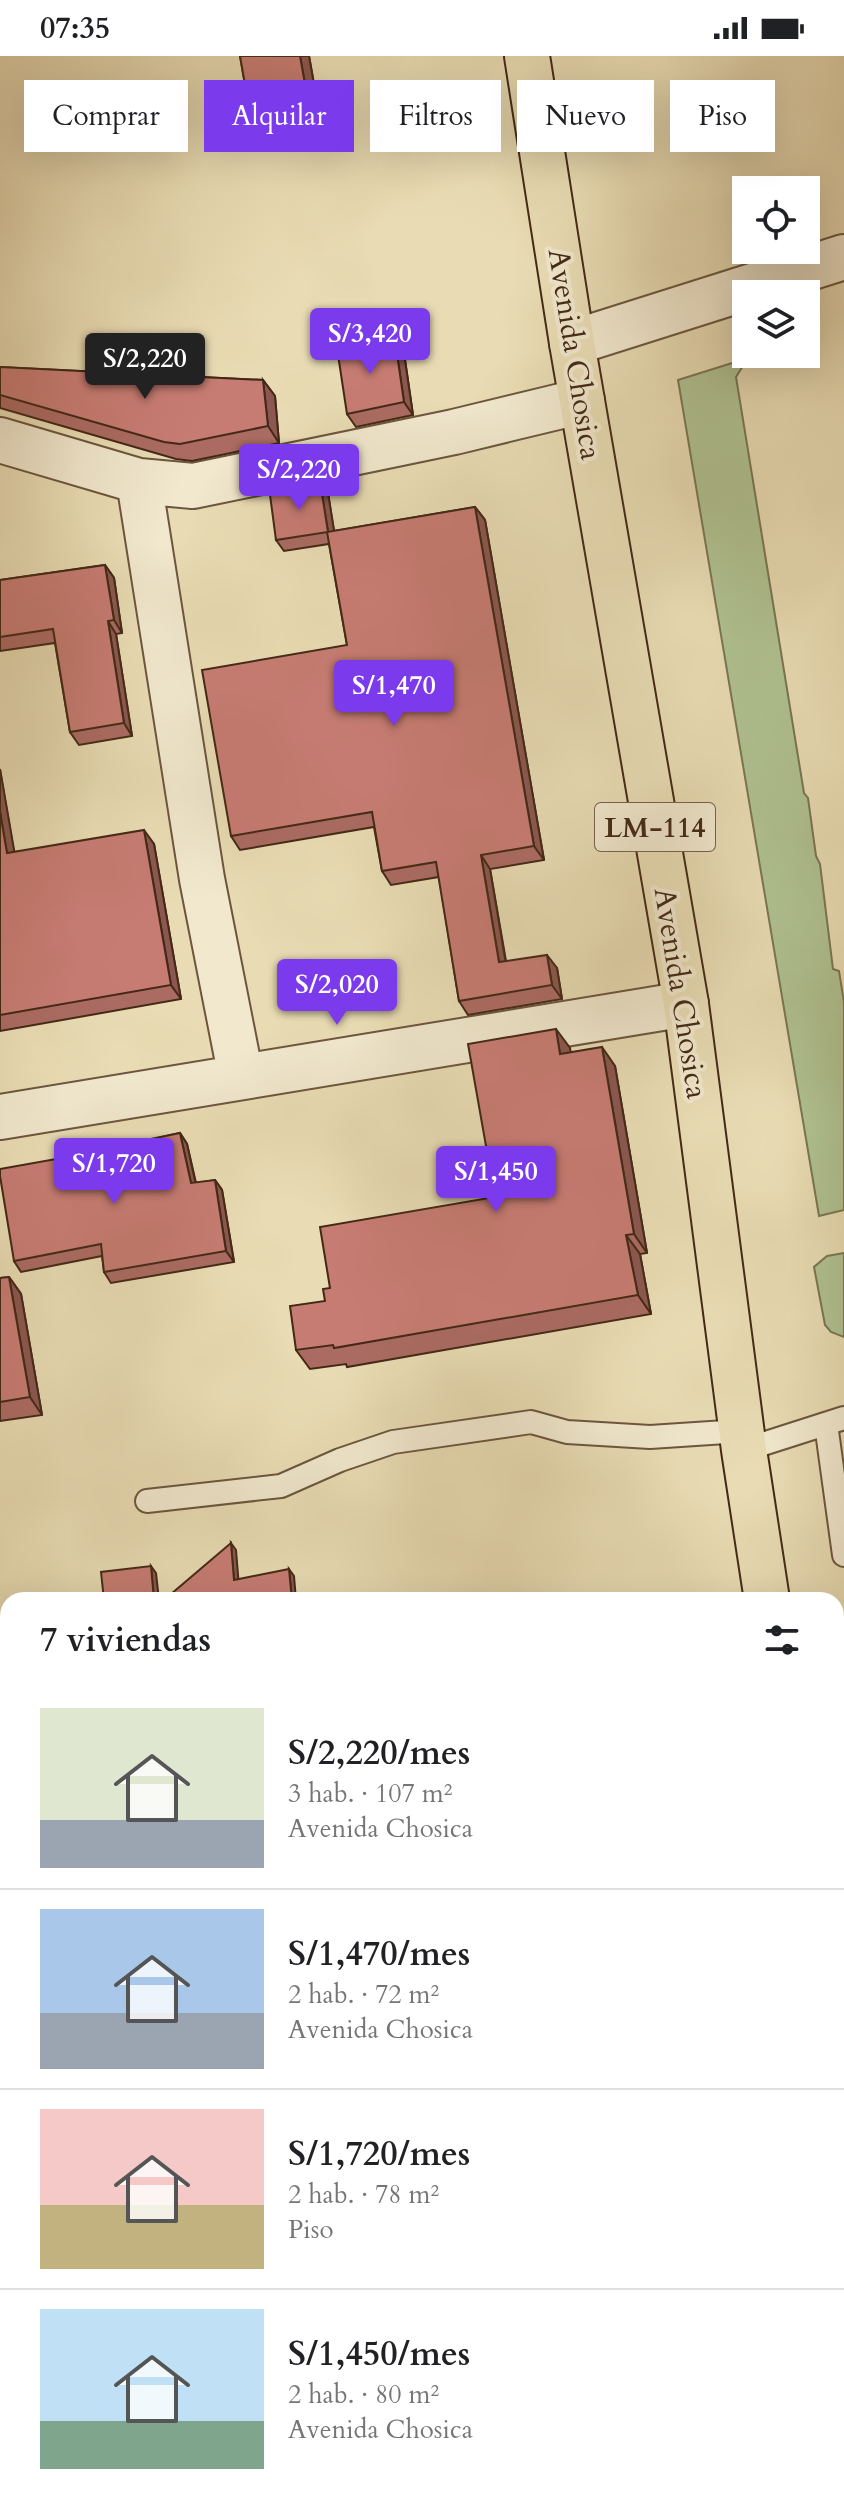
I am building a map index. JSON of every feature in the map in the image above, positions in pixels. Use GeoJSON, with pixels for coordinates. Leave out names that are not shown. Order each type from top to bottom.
{"type":"FeatureCollection","features":[{"type":"Feature","properties":{"kind":"main road","name":"Avenida Chosica"},"geometry":{"type":"LineString","coordinates":[[527,56],[572,343],[686,1004],[742,1440],[766,1592]]}},
{"type":"Feature","properties":{"kind":"street"},"geometry":{"type":"LineString","coordinates":[[572,343],[844,257]]}},
{"type":"Feature","properties":{"kind":"street"},"geometry":{"type":"LineString","coordinates":[[0,440],[139,481],[193,486],[454,432],[582,401]]}},
{"type":"Feature","properties":{"kind":"street"},"geometry":{"type":"LineString","coordinates":[[139,481],[202,879],[241,1077]]}},
{"type":"Feature","properties":{"kind":"street"},"geometry":{"type":"LineString","coordinates":[[0,1117],[686,1004]]}},
{"type":"Feature","properties":{"kind":"lane"},"geometry":{"type":"LineString","coordinates":[[147,1501],[281,1486],[340,1460],[393,1442],[531,1422],[567,1432],[742,1440],[835,1421],[844,1555]]}},
{"type":"Feature","properties":{"kind":"green space"},"geometry":{"type":"Polygon","coordinates":[[[732,363],[732,368],[742,368],[736,377],[804,793],[808,798],[816,856],[820,864],[833,969],[839,971],[844,1002],[844,1210],[819,1216],[678,380],[732,363]]]}},
{"type":"Feature","properties":{"kind":"green space"},"geometry":{"type":"Polygon","coordinates":[[[844,1253],[844,1337],[831,1332],[825,1325],[814,1267],[827,1256],[844,1253]]]}},
{"type":"Feature","properties":{"kind":"building"},"geometry":{"type":"Polygon","coordinates":[[[240,56],[300,56],[304,80],[244,80],[240,56]]]}},
{"type":"Feature","properties":{"kind":"building"},"geometry":{"type":"Polygon","coordinates":[[[395,340],[404,402],[347,414],[337,348],[395,340]]]}},
{"type":"Feature","properties":{"kind":"building"},"geometry":{"type":"Polygon","coordinates":[[[0,367],[263,380],[268,426],[180,444],[164,442],[0,395],[0,367]]]}},
{"type":"Feature","properties":{"kind":"building"},"geometry":{"type":"Polygon","coordinates":[[[320,481],[328,532],[276,540],[270,495],[320,481]]]}},
{"type":"Feature","properties":{"kind":"building"},"geometry":{"type":"Polygon","coordinates":[[[475,507],[534,846],[481,855],[499,962],[547,955],[552,985],[459,1001],[436,862],[382,871],[372,812],[231,836],[202,670],[347,645],[327,532],[475,507]]]}},
{"type":"Feature","properties":{"kind":"building"},"geometry":{"type":"Polygon","coordinates":[[[105,565],[114,620],[108,621],[124,723],[70,732],[53,629],[0,637],[0,580],[105,565]]]}},
{"type":"Feature","properties":{"kind":"building"},"geometry":{"type":"Polygon","coordinates":[[[0,812],[7,853],[144,830],[171,985],[0,1015],[0,812]]]}},
{"type":"Feature","properties":{"kind":"building"},"geometry":{"type":"Polygon","coordinates":[[[556,1029],[560,1054],[602,1047],[634,1234],[626,1235],[638,1295],[334,1348],[333,1345],[296,1350],[290,1306],[325,1301],[323,1289],[330,1288],[320,1227],[495,1197],[468,1044],[556,1029]]]}},
{"type":"Feature","properties":{"kind":"building"},"geometry":{"type":"Polygon","coordinates":[[[180,1133],[191,1183],[215,1180],[226,1251],[104,1272],[101,1244],[14,1261],[0,1169],[180,1133]]]}},
{"type":"Feature","properties":{"kind":"building"},"geometry":{"type":"Polygon","coordinates":[[[9,1277],[30,1397],[0,1402],[0,1278],[9,1277]]]}},
{"type":"Feature","properties":{"kind":"building"},"geometry":{"type":"Polygon","coordinates":[[[231,1543],[234,1580],[289,1569],[291,1592],[173,1592],[231,1543]]]}},
{"type":"Feature","properties":{"kind":"building"},"geometry":{"type":"Polygon","coordinates":[[[151,1566],[153,1592],[103,1592],[101,1572],[151,1566]]]}}]}
